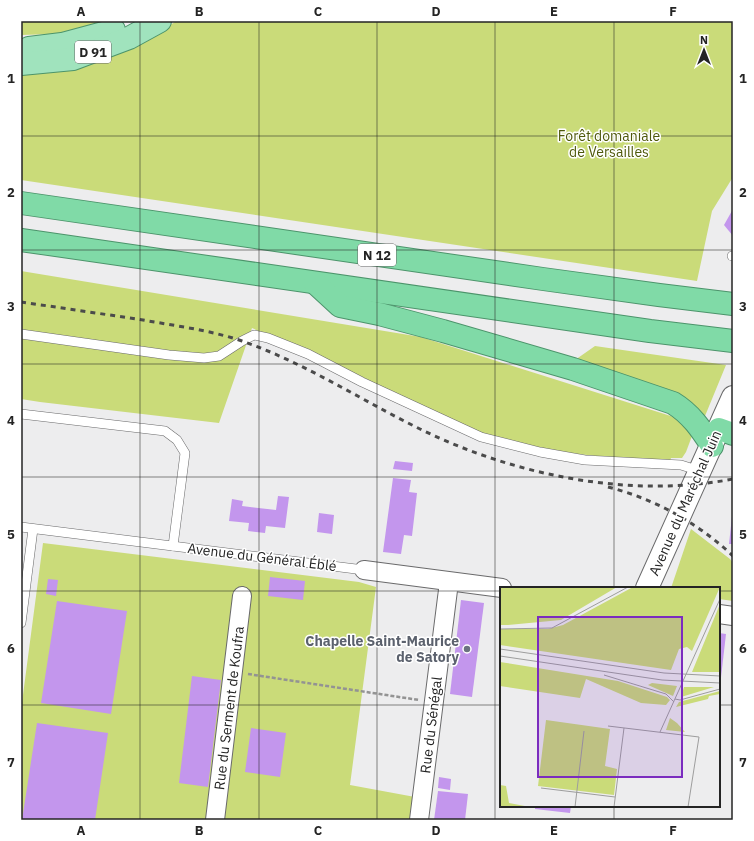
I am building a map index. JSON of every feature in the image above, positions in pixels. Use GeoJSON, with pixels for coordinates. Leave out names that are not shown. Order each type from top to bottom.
{"type":"FeatureCollection","features":[{"type":"Feature","properties":{"kind":"highway","name":"N 12"},"geometry":{"type":"LineString","coordinates":[[21,203],[550,280],[733,304]]}},
{"type":"Feature","properties":{"kind":"highway"},"geometry":{"type":"LineString","coordinates":[[21,240],[650,331],[733,341]]}},
{"type":"Feature","properties":{"kind":"highway"},"geometry":{"type":"LineString","coordinates":[[315,283],[340,306],[379,314],[474,340],[573,369],[673,403],[721,436]]}},
{"type":"Feature","properties":{"kind":"main road","name":"D 91"},"geometry":{"type":"LineString","coordinates":[[21,49],[62,44],[122,28],[134,21]]}},
{"type":"Feature","properties":{"kind":"main road","name":"D 91"},"geometry":{"type":"LineString","coordinates":[[21,64],[73,59],[129,38],[160,21]]}},
{"type":"Feature","properties":{"kind":"street","name":"Avenue du Maréchal Juin"},"geometry":{"type":"LineString","coordinates":[[647,587],[700,471],[721,436],[733,397]]}},
{"type":"Feature","properties":{"kind":"street","name":"Avenue du Général Éblé"},"geometry":{"type":"LineString","coordinates":[[364,570],[500,588]]}},
{"type":"Feature","properties":{"kind":"street","name":"Rue du Sénégal"},"geometry":{"type":"LineString","coordinates":[[419,820],[449,582]]}},
{"type":"Feature","properties":{"kind":"street","name":"Rue du Serment de Koufra"},"geometry":{"type":"LineString","coordinates":[[215,820],[242,596]]}},
{"type":"Feature","properties":{"kind":"street"},"geometry":{"type":"LineString","coordinates":[[720,614],[733,616]]}},
{"type":"Feature","properties":{"kind":"lane"},"geometry":{"type":"LineString","coordinates":[[21,334],[169,355],[204,358],[219,356],[254,335],[268,338],[308,354],[362,382],[481,437],[540,452],[585,460],[681,465],[700,471]]}},
{"type":"Feature","properties":{"kind":"lane"},"geometry":{"type":"LineString","coordinates":[[21,414],[165,431],[177,440],[184,453],[173,546]]}},
{"type":"Feature","properties":{"kind":"lane","name":"Avenue du Général Éblé"},"geometry":{"type":"LineString","coordinates":[[21,527],[364,570]]}},
{"type":"Feature","properties":{"kind":"lane"},"geometry":{"type":"LineString","coordinates":[[21,623],[33,529]]}},
{"type":"Feature","properties":{"kind":"path"},"geometry":{"type":"LineString","coordinates":[[233,671],[434,702]]}},
{"type":"Feature","properties":{"kind":"green space"},"geometry":{"type":"Polygon","coordinates":[[[21,21],[106,21],[55,34],[21,35],[21,21]]]}},
{"type":"Feature","properties":{"kind":"green space","name":"Forêt domaniale de Versailles"},"geometry":{"type":"Polygon","coordinates":[[[177,21],[733,21],[733,177],[712,211],[697,281],[21,180],[21,63],[131,46],[177,21]]]}},
{"type":"Feature","properties":{"kind":"green space"},"geometry":{"type":"Polygon","coordinates":[[[21,271],[421,337],[677,418],[686,426],[692,436],[682,458],[671,458],[669,464],[542,450],[481,433],[252,328],[219,423],[21,399],[21,271]]]}},
{"type":"Feature","properties":{"kind":"green space"},"geometry":{"type":"Polygon","coordinates":[[[595,346],[726,365],[705,416],[694,406],[575,360],[595,346]]]}},
{"type":"Feature","properties":{"kind":"green space"},"geometry":{"type":"Polygon","coordinates":[[[691,529],[730,559],[733,563],[733,601],[720,599],[720,587],[671,587],[691,529]]]}},
{"type":"Feature","properties":{"kind":"green space"},"geometry":{"type":"Polygon","coordinates":[[[43,543],[359,582],[376,587],[350,785],[415,797],[412,820],[21,820],[21,710],[43,543]]]}},
{"type":"Feature","properties":{"kind":"building"},"geometry":{"type":"Polygon","coordinates":[[[733,209],[733,236],[724,225],[733,209]]]}},
{"type":"Feature","properties":{"kind":"building"},"geometry":{"type":"Polygon","coordinates":[[[395,461],[413,463],[412,471],[393,469],[395,461]]]}},
{"type":"Feature","properties":{"kind":"building"},"geometry":{"type":"Polygon","coordinates":[[[393,478],[411,480],[409,492],[417,493],[412,536],[404,535],[401,554],[383,552],[393,478]]]}},
{"type":"Feature","properties":{"kind":"building"},"geometry":{"type":"Polygon","coordinates":[[[278,496],[289,497],[285,528],[266,526],[265,533],[248,531],[249,523],[229,521],[232,499],[243,501],[242,506],[276,510],[278,496]]]}},
{"type":"Feature","properties":{"kind":"building"},"geometry":{"type":"Polygon","coordinates":[[[319,513],[334,515],[332,534],[317,532],[319,513]]]}},
{"type":"Feature","properties":{"kind":"building"},"geometry":{"type":"Polygon","coordinates":[[[732,517],[733,544],[729,544],[732,517]]]}},
{"type":"Feature","properties":{"kind":"building"},"geometry":{"type":"Polygon","coordinates":[[[270,577],[305,581],[303,600],[268,596],[270,577]]]}},
{"type":"Feature","properties":{"kind":"building"},"geometry":{"type":"Polygon","coordinates":[[[48,579],[58,580],[56,596],[46,594],[48,579]]]}},
{"type":"Feature","properties":{"kind":"building","name":"Chapelle Saint-Maurice de Satory"},"geometry":{"type":"Polygon","coordinates":[[[461,600],[484,603],[472,697],[450,694],[461,600]]]}},
{"type":"Feature","properties":{"kind":"building"},"geometry":{"type":"Polygon","coordinates":[[[57,601],[127,611],[111,714],[41,703],[57,601]]]}},
{"type":"Feature","properties":{"kind":"building"},"geometry":{"type":"Polygon","coordinates":[[[720,633],[726,634],[720,686],[720,633]]]}},
{"type":"Feature","properties":{"kind":"building"},"geometry":{"type":"Polygon","coordinates":[[[192,676],[221,680],[208,787],[179,783],[192,676]]]}},
{"type":"Feature","properties":{"kind":"building"},"geometry":{"type":"Polygon","coordinates":[[[37,723],[108,733],[95,820],[22,820],[37,723]]]}},
{"type":"Feature","properties":{"kind":"building"},"geometry":{"type":"Polygon","coordinates":[[[251,728],[286,733],[280,777],[245,772],[251,728]]]}},
{"type":"Feature","properties":{"kind":"building"},"geometry":{"type":"Polygon","coordinates":[[[439,777],[451,779],[450,790],[438,788],[439,777]]]}},
{"type":"Feature","properties":{"kind":"building"},"geometry":{"type":"Polygon","coordinates":[[[438,791],[468,794],[465,820],[434,820],[438,791]]]}},
{"type":"Feature","properties":{"kind":"building"},"geometry":{"type":"Polygon","coordinates":[[[535,807],[571,807],[570,813],[535,809],[535,807]]]}},
{"type":"Feature","properties":{"kind":"railway"},"geometry":{"type":"LineString","coordinates":[[21,302],[180,326],[242,341],[288,360],[398,418],[456,445],[494,459],[533,470],[573,479],[613,484],[653,486],[694,484],[733,479]]}},
{"type":"Feature","properties":{"kind":"railway"},"geometry":{"type":"LineString","coordinates":[[608,487],[659,505],[705,533],[733,556]]}},
{"type":"Feature","properties":{"kind":"place","name":"Chapelle Saint-Maurice de Satory"},"geometry":{"type":"Point","coordinates":[467,649]}}]}
